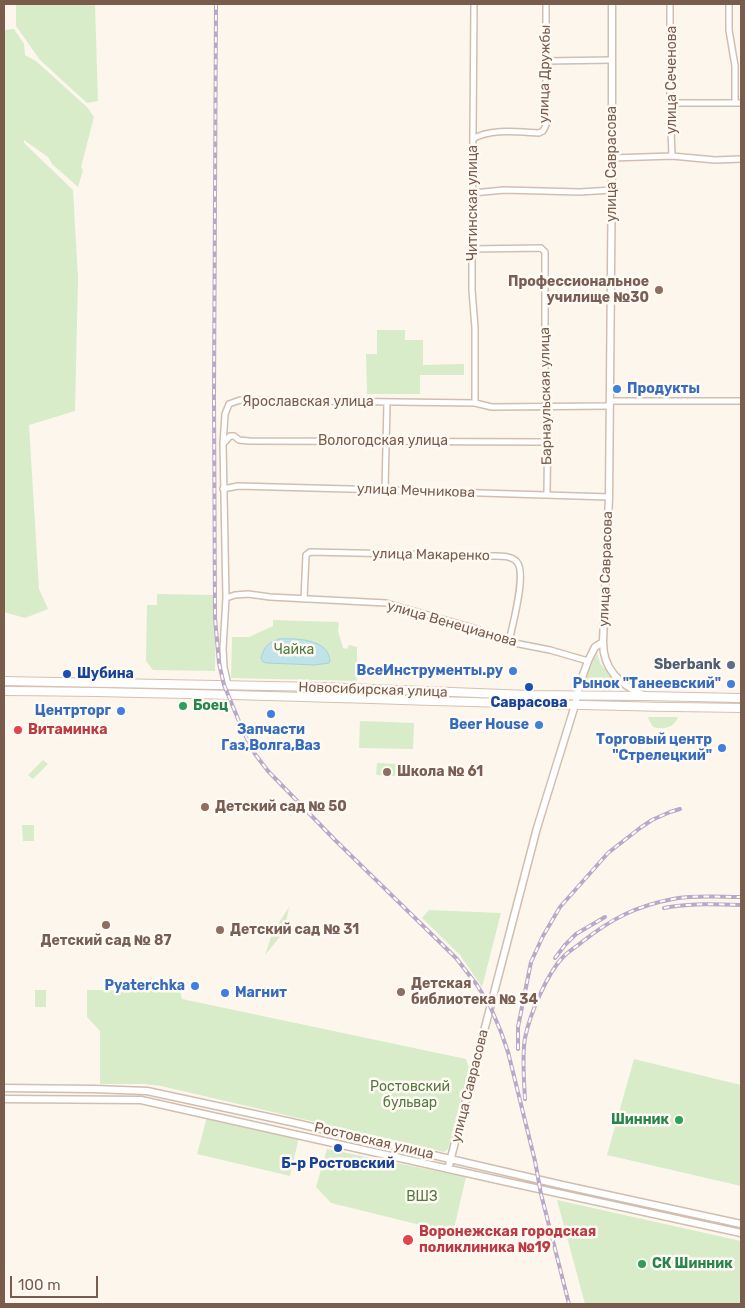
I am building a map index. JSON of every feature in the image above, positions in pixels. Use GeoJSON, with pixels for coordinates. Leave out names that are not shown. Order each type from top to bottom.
{"type":"FeatureCollection","features":[{"type":"Feature","properties":{"kind":"main road","name":"Новосибирская улица"},"geometry":{"type":"LineString","coordinates":[[4,680],[322,687],[453,693],[741,698]]}},
{"type":"Feature","properties":{"kind":"main road","name":"Новосибирская улица"},"geometry":{"type":"LineString","coordinates":[[4,691],[79,691],[460,703],[741,708]]}},
{"type":"Feature","properties":{"kind":"street","name":"Читинская улица"},"geometry":{"type":"LineString","coordinates":[[474,4],[472,290],[475,328],[475,403]]}},
{"type":"Feature","properties":{"kind":"street","name":"улица Дружбы"},"geometry":{"type":"LineString","coordinates":[[473,139],[484,134],[509,132],[539,133],[543,131],[546,125],[546,4]]}},
{"type":"Feature","properties":{"kind":"street","name":"улица Саврасова"},"geometry":{"type":"LineString","coordinates":[[448,1169],[537,828],[588,661],[595,647],[603,642],[609,497],[612,4]]}},
{"type":"Feature","properties":{"kind":"street","name":"улица Сеченова"},"geometry":{"type":"LineString","coordinates":[[670,4],[672,156]]}},
{"type":"Feature","properties":{"kind":"street"},"geometry":{"type":"LineString","coordinates":[[729,4],[729,30],[735,66],[735,103]]}},
{"type":"Feature","properties":{"kind":"street"},"geometry":{"type":"LineString","coordinates":[[545,61],[612,60]]}},
{"type":"Feature","properties":{"kind":"street"},"geometry":{"type":"LineString","coordinates":[[670,103],[741,103]]}},
{"type":"Feature","properties":{"kind":"street"},"geometry":{"type":"LineString","coordinates":[[612,158],[672,156],[715,160],[741,159]]}},
{"type":"Feature","properties":{"kind":"street"},"geometry":{"type":"LineString","coordinates":[[473,192],[504,190],[580,192],[612,190]]}},
{"type":"Feature","properties":{"kind":"street","name":"Барнаульская улица"},"geometry":{"type":"LineString","coordinates":[[472,249],[541,248],[545,252],[545,397],[548,407],[547,495]]}},
{"type":"Feature","properties":{"kind":"street","name":"Ярославская улица"},"geometry":{"type":"LineString","coordinates":[[228,686],[223,649],[226,598],[223,444],[225,414],[229,404],[240,400],[475,403],[492,407],[548,407],[741,401]]}},
{"type":"Feature","properties":{"kind":"street"},"geometry":{"type":"LineString","coordinates":[[385,490],[387,403]]}},
{"type":"Feature","properties":{"kind":"street","name":"Вологодская улица"},"geometry":{"type":"LineString","coordinates":[[223,444],[230,436],[234,436],[239,440],[249,441],[548,442]]}},
{"type":"Feature","properties":{"kind":"street","name":"улица Мечникова"},"geometry":{"type":"LineString","coordinates":[[223,489],[238,486],[609,497]]}},
{"type":"Feature","properties":{"kind":"street","name":"улица Макаренко"},"geometry":{"type":"LineString","coordinates":[[304,599],[306,555],[310,552],[511,558],[517,562],[520,570],[520,591],[509,642]]}},
{"type":"Feature","properties":{"kind":"street","name":"улица Венецианова"},"geometry":{"type":"LineString","coordinates":[[226,598],[248,594],[386,603],[477,629],[509,642],[550,650],[588,661]]}},
{"type":"Feature","properties":{"kind":"street"},"geometry":{"type":"LineString","coordinates":[[603,642],[603,652],[607,664],[615,676],[626,686],[644,696]]}},
{"type":"Feature","properties":{"kind":"street","name":"Ростовская улица"},"geometry":{"type":"LineString","coordinates":[[4,1088],[141,1090],[741,1224]]}},
{"type":"Feature","properties":{"kind":"street"},"geometry":{"type":"LineString","coordinates":[[141,1090],[141,1100]]}},
{"type":"Feature","properties":{"kind":"street","name":"Ростовская улица"},"geometry":{"type":"LineString","coordinates":[[4,1099],[141,1100],[741,1233]]}},
{"type":"Feature","properties":{"kind":"green space"},"geometry":{"type":"Polygon","coordinates":[[[16,4],[95,4],[98,101],[87,103],[40,60],[16,26],[16,4]]]}},
{"type":"Feature","properties":{"kind":"green space"},"geometry":{"type":"Polygon","coordinates":[[[14,29],[24,44],[25,55],[36,61],[88,108],[94,117],[81,167],[83,170],[78,187],[52,164],[48,157],[24,140],[24,143],[73,190],[78,278],[75,411],[29,425],[39,589],[48,609],[25,618],[4,612],[4,30],[14,29]]]}},
{"type":"Feature","properties":{"kind":"green space"},"geometry":{"type":"Polygon","coordinates":[[[377,330],[405,330],[405,340],[423,340],[423,365],[464,364],[464,375],[420,375],[420,394],[367,394],[366,354],[377,354],[377,330]]]}},
{"type":"Feature","properties":{"kind":"green space"},"geometry":{"type":"Polygon","coordinates":[[[157,594],[216,595],[215,671],[153,670],[146,661],[147,605],[157,605],[157,594]]]}},
{"type":"Feature","properties":{"kind":"green space","name":"Чайка"},"geometry":{"type":"Polygon","coordinates":[[[273,620],[339,622],[338,631],[343,648],[347,649],[349,645],[357,647],[357,681],[231,678],[232,637],[249,637],[273,626],[273,620]]]}},
{"type":"Feature","properties":{"kind":"green space"},"geometry":{"type":"Polygon","coordinates":[[[597,653],[600,663],[615,682],[586,682],[585,678],[597,653]]]}},
{"type":"Feature","properties":{"kind":"green space"},"geometry":{"type":"Polygon","coordinates":[[[648,717],[678,717],[671,726],[661,728],[653,727],[648,717]]]}},
{"type":"Feature","properties":{"kind":"green space"},"geometry":{"type":"Polygon","coordinates":[[[360,721],[414,723],[413,749],[359,748],[360,721]]]}},
{"type":"Feature","properties":{"kind":"green space"},"geometry":{"type":"Polygon","coordinates":[[[43,760],[48,764],[33,779],[28,775],[43,760]]]}},
{"type":"Feature","properties":{"kind":"green space"},"geometry":{"type":"Polygon","coordinates":[[[377,763],[399,764],[399,776],[376,775],[377,763]]]}},
{"type":"Feature","properties":{"kind":"green space"},"geometry":{"type":"Polygon","coordinates":[[[22,825],[34,825],[34,841],[23,841],[22,825]]]}},
{"type":"Feature","properties":{"kind":"green space"},"geometry":{"type":"Polygon","coordinates":[[[289,907],[284,932],[273,932],[289,907]]]}},
{"type":"Feature","properties":{"kind":"green space"},"geometry":{"type":"Polygon","coordinates":[[[429,910],[501,913],[482,987],[460,955],[422,918],[429,910]]]}},
{"type":"Feature","properties":{"kind":"green space"},"geometry":{"type":"Polygon","coordinates":[[[283,933],[265,955],[272,934],[283,933]]]}},
{"type":"Feature","properties":{"kind":"green space"},"geometry":{"type":"Polygon","coordinates":[[[35,990],[46,990],[46,1007],[35,1007],[35,990]]]}},
{"type":"Feature","properties":{"kind":"green space","name":"Ростовский бульвар"},"geometry":{"type":"Polygon","coordinates":[[[87,990],[180,991],[182,999],[466,1059],[469,1068],[448,1149],[444,1152],[161,1086],[100,1084],[100,1031],[87,1017],[87,990]]]}},
{"type":"Feature","properties":{"kind":"green space","name":"Шинник"},"geometry":{"type":"Polygon","coordinates":[[[634,1059],[741,1085],[741,1186],[607,1155],[634,1059]]]}},
{"type":"Feature","properties":{"kind":"green space"},"geometry":{"type":"Polygon","coordinates":[[[207,1117],[299,1137],[290,1176],[197,1154],[207,1117]]]}},
{"type":"Feature","properties":{"kind":"green space","name":"ВШЗ"},"geometry":{"type":"Polygon","coordinates":[[[327,1149],[466,1177],[453,1233],[331,1203],[316,1187],[327,1149]]]}},
{"type":"Feature","properties":{"kind":"green space"},"geometry":{"type":"Polygon","coordinates":[[[557,1200],[741,1241],[741,1304],[585,1304],[557,1200]]]}},
{"type":"Feature","properties":{"kind":"water"},"geometry":{"type":"Polygon","coordinates":[[[279,639],[310,641],[318,644],[324,648],[330,661],[329,663],[315,665],[263,662],[261,658],[265,648],[279,639]]]}},
{"type":"Feature","properties":{"kind":"railway"},"geometry":{"type":"LineString","coordinates":[[216,4],[215,618],[219,663],[224,685],[243,731],[255,754],[268,771],[335,840],[456,958],[477,985],[490,1006],[508,1052],[569,1304]]}},
{"type":"Feature","properties":{"kind":"railway"},"geometry":{"type":"LineString","coordinates":[[518,1049],[518,1027],[531,962],[543,936],[560,907],[608,853],[652,820],[680,809]]}},
{"type":"Feature","properties":{"kind":"railway"},"geometry":{"type":"LineString","coordinates":[[525,1099],[524,1052],[527,1028],[551,973],[564,956],[614,920],[647,905],[690,897],[741,897]]}},
{"type":"Feature","properties":{"kind":"railway"},"geometry":{"type":"LineString","coordinates":[[664,908],[712,904],[741,905]]}},
{"type":"Feature","properties":{"kind":"railway"},"geometry":{"type":"LineString","coordinates":[[555,958],[576,934],[605,917]]}},
{"type":"Feature","properties":{"kind":"place","name":"Профессиональное училище №30"},"geometry":{"type":"Point","coordinates":[659,290]}},
{"type":"Feature","properties":{"kind":"place","name":"Продукты"},"geometry":{"type":"Point","coordinates":[617,389]}},
{"type":"Feature","properties":{"kind":"place","name":"Sberbank"},"geometry":{"type":"Point","coordinates":[731,665]}},
{"type":"Feature","properties":{"kind":"place","name":"ВсеИнструменты.ру"},"geometry":{"type":"Point","coordinates":[513,671]}},
{"type":"Feature","properties":{"kind":"place","name":"Шубина"},"geometry":{"type":"Point","coordinates":[67,674]}},
{"type":"Feature","properties":{"kind":"place","name":"Рынок \"Танеевский\""},"geometry":{"type":"Point","coordinates":[731,684]}},
{"type":"Feature","properties":{"kind":"place","name":"Саврасова"},"geometry":{"type":"Point","coordinates":[529,687]}},
{"type":"Feature","properties":{"kind":"place","name":"Боец"},"geometry":{"type":"Point","coordinates":[183,706]}},
{"type":"Feature","properties":{"kind":"place","name":"Центрторг"},"geometry":{"type":"Point","coordinates":[121,711]}},
{"type":"Feature","properties":{"kind":"place","name":"Запчасти Газ,Волга,Ваз"},"geometry":{"type":"Point","coordinates":[271,714]}},
{"type":"Feature","properties":{"kind":"place","name":"Beer House"},"geometry":{"type":"Point","coordinates":[539,725]}},
{"type":"Feature","properties":{"kind":"place","name":"Витаминка"},"geometry":{"type":"Point","coordinates":[18,730]}},
{"type":"Feature","properties":{"kind":"place","name":"Торговый центр \"Стрелецкий\""},"geometry":{"type":"Point","coordinates":[722,748]}},
{"type":"Feature","properties":{"kind":"place","name":"Школа № 61"},"geometry":{"type":"Point","coordinates":[387,772]}},
{"type":"Feature","properties":{"kind":"place","name":"Детский сад № 50"},"geometry":{"type":"Point","coordinates":[205,807]}},
{"type":"Feature","properties":{"kind":"place","name":"Детский сад № 87"},"geometry":{"type":"Point","coordinates":[106,925]}},
{"type":"Feature","properties":{"kind":"place","name":"Детский сад № 31"},"geometry":{"type":"Point","coordinates":[220,930]}},
{"type":"Feature","properties":{"kind":"place","name":"Pyaterchka"},"geometry":{"type":"Point","coordinates":[195,986]}},
{"type":"Feature","properties":{"kind":"place","name":"Детская библиотека № 34"},"geometry":{"type":"Point","coordinates":[401,992]}},
{"type":"Feature","properties":{"kind":"place","name":"Магнит"},"geometry":{"type":"Point","coordinates":[225,993]}},
{"type":"Feature","properties":{"kind":"place","name":"Шинник"},"geometry":{"type":"Point","coordinates":[679,1120]}},
{"type":"Feature","properties":{"kind":"place","name":"Б-р Ростовский"},"geometry":{"type":"Point","coordinates":[338,1148]}},
{"type":"Feature","properties":{"kind":"place","name":"Воронежская городская поликлиника №19"},"geometry":{"type":"Point","coordinates":[408,1240]}},
{"type":"Feature","properties":{"kind":"place","name":"СК Шинник"},"geometry":{"type":"Point","coordinates":[642,1264]}}]}
